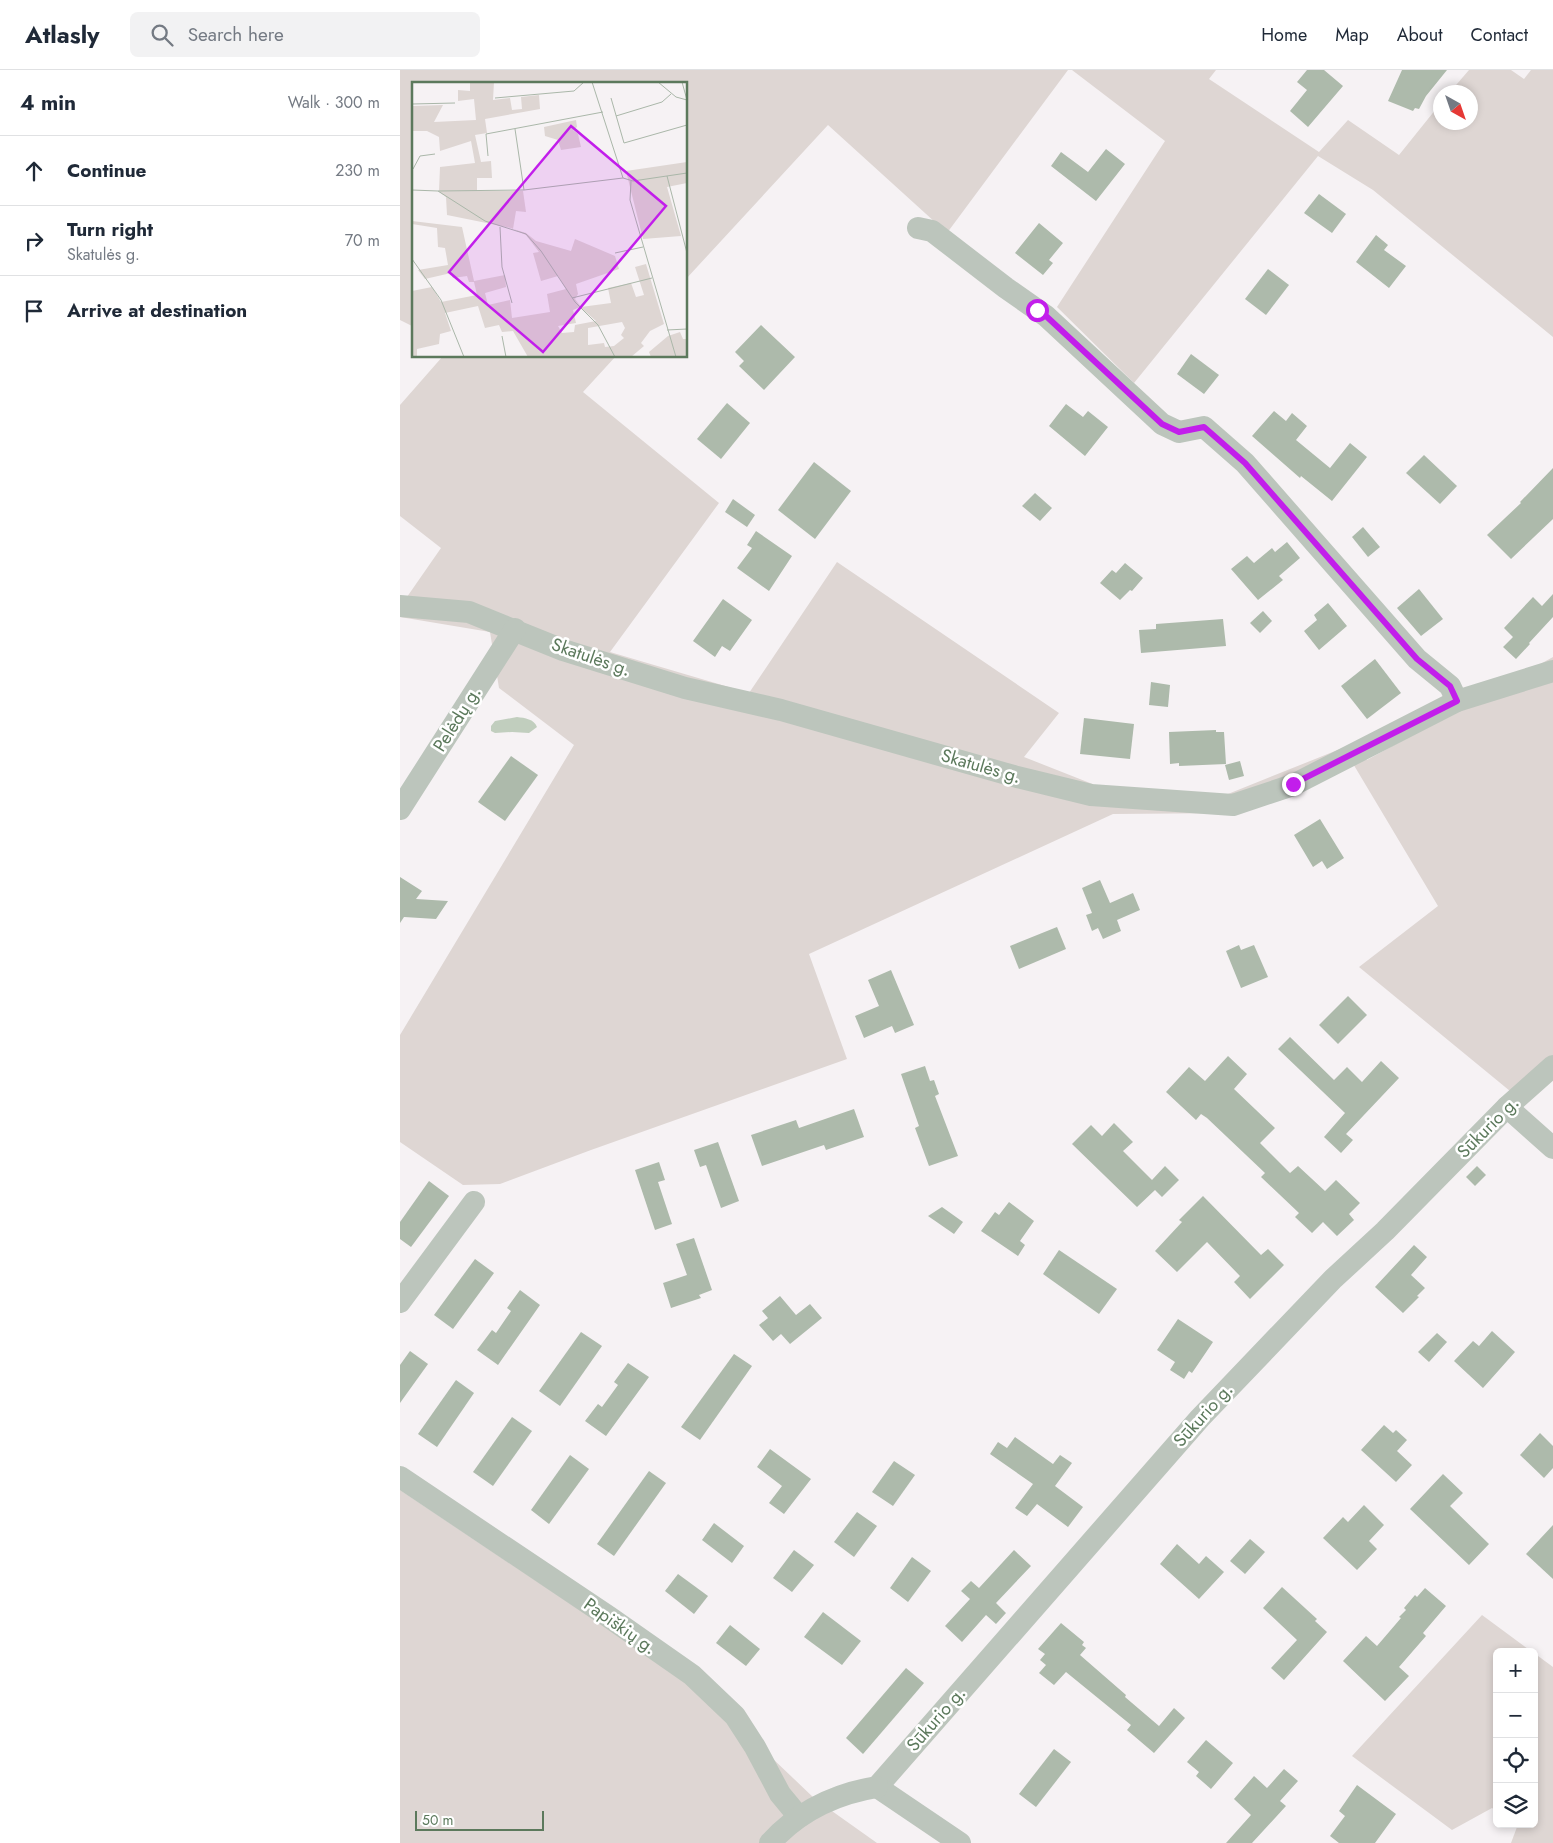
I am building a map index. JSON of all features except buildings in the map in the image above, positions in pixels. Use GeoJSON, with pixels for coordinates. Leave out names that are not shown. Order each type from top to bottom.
{"type":"FeatureCollection","features":[{"type":"Feature","properties":{"kind":"street"},"geometry":{"type":"LineString","coordinates":[[918,228],[932,231],[1046,316],[1162,424],[1179,432],[1204,427],[1218,439],[1245,463],[1417,659],[1450,686],[1457,701]]}},
{"type":"Feature","properties":{"kind":"street","name":"Skatulės g."},"geometry":{"type":"LineString","coordinates":[[400,606],[469,612],[563,650],[685,688],[781,710],[1017,777],[1091,795],[1170,802],[1232,805],[1279,789],[1293,784],[1457,701],[1553,671]]}},
{"type":"Feature","properties":{"kind":"street","name":"Pelėdų g."},"geometry":{"type":"LineString","coordinates":[[400,809],[514,629]]}},
{"type":"Feature","properties":{"kind":"street","name":"Sūkurio g."},"geometry":{"type":"LineString","coordinates":[[877,1786],[1200,1418],[1333,1279],[1507,1107],[1553,1066]]}},
{"type":"Feature","properties":{"kind":"street"},"geometry":{"type":"LineString","coordinates":[[1507,1107],[1553,1148]]}},
{"type":"Feature","properties":{"kind":"street"},"geometry":{"type":"LineString","coordinates":[[400,1302],[474,1202]]}},
{"type":"Feature","properties":{"kind":"street","name":"Papiškių g."},"geometry":{"type":"LineString","coordinates":[[400,1477],[692,1675],[735,1716],[755,1747],[780,1794],[799,1817]]}},
{"type":"Feature","properties":{"kind":"street"},"geometry":{"type":"LineString","coordinates":[[770,1843],[782,1830],[811,1808],[852,1790],[877,1786],[960,1843]]}},
{"type":"Feature","properties":{"kind":"shaded area"},"geometry":{"type":"Polygon","coordinates":[[[400,70],[1068,70],[947,233],[828,125],[688,277],[688,82],[412,82],[412,326],[400,320],[400,70]]]}},
{"type":"Feature","properties":{"kind":"shaded area"},"geometry":{"type":"Polygon","coordinates":[[[1072,70],[1216,70],[1209,79],[1319,152],[1348,120],[1399,155],[1433,113],[1433,130],[1478,130],[1478,85],[1456,85],[1469,70],[1511,70],[1524,79],[1531,70],[1553,70],[1553,337],[1373,190],[1318,156],[1134,383],[1057,307],[1165,141],[1072,70]]]}},
{"type":"Feature","properties":{"kind":"shaded area"},"geometry":{"type":"Polygon","coordinates":[[[441,358],[614,358],[583,392],[719,503],[610,652],[749,693],[837,562],[1059,713],[1024,757],[1095,785],[1218,798],[1355,743],[1367,760],[1553,657],[1553,1055],[1510,1091],[1359,967],[1438,906],[1352,762],[1237,813],[1113,814],[809,954],[847,1059],[500,1184],[463,1185],[400,1142],[400,1035],[574,745],[499,688],[490,632],[400,617],[400,607],[441,548],[400,516],[400,405],[441,358]]]}},
{"type":"Feature","properties":{"kind":"shaded area"},"geometry":{"type":"Polygon","coordinates":[[[517,717],[526,718],[536,724],[537,727],[529,733],[495,733],[491,731],[491,726],[495,721],[517,717]]]}},
{"type":"Feature","properties":{"kind":"shaded area"},"geometry":{"type":"Polygon","coordinates":[[[400,1490],[704,1693],[815,1799],[877,1843],[400,1843],[400,1490]]]}},
{"type":"Feature","properties":{"kind":"shaded area"},"geometry":{"type":"Polygon","coordinates":[[[1482,1615],[1527,1648],[1493,1648],[1493,1809],[1452,1830],[1352,1756],[1482,1615]]]}},
{"type":"Feature","properties":{"kind":"shaded area"},"geometry":{"type":"Polygon","coordinates":[[[1538,1656],[1553,1667],[1553,1843],[1511,1843],[1517,1828],[1538,1828],[1538,1656]]]}},
{"type":"Feature","properties":{"kind":"route"},"geometry":{"type":"LineString","coordinates":[[1037,310],[1046,316],[1162,424],[1179,432],[1204,427],[1245,463],[1417,659],[1450,686],[1457,701],[1293,784]]}}]}
